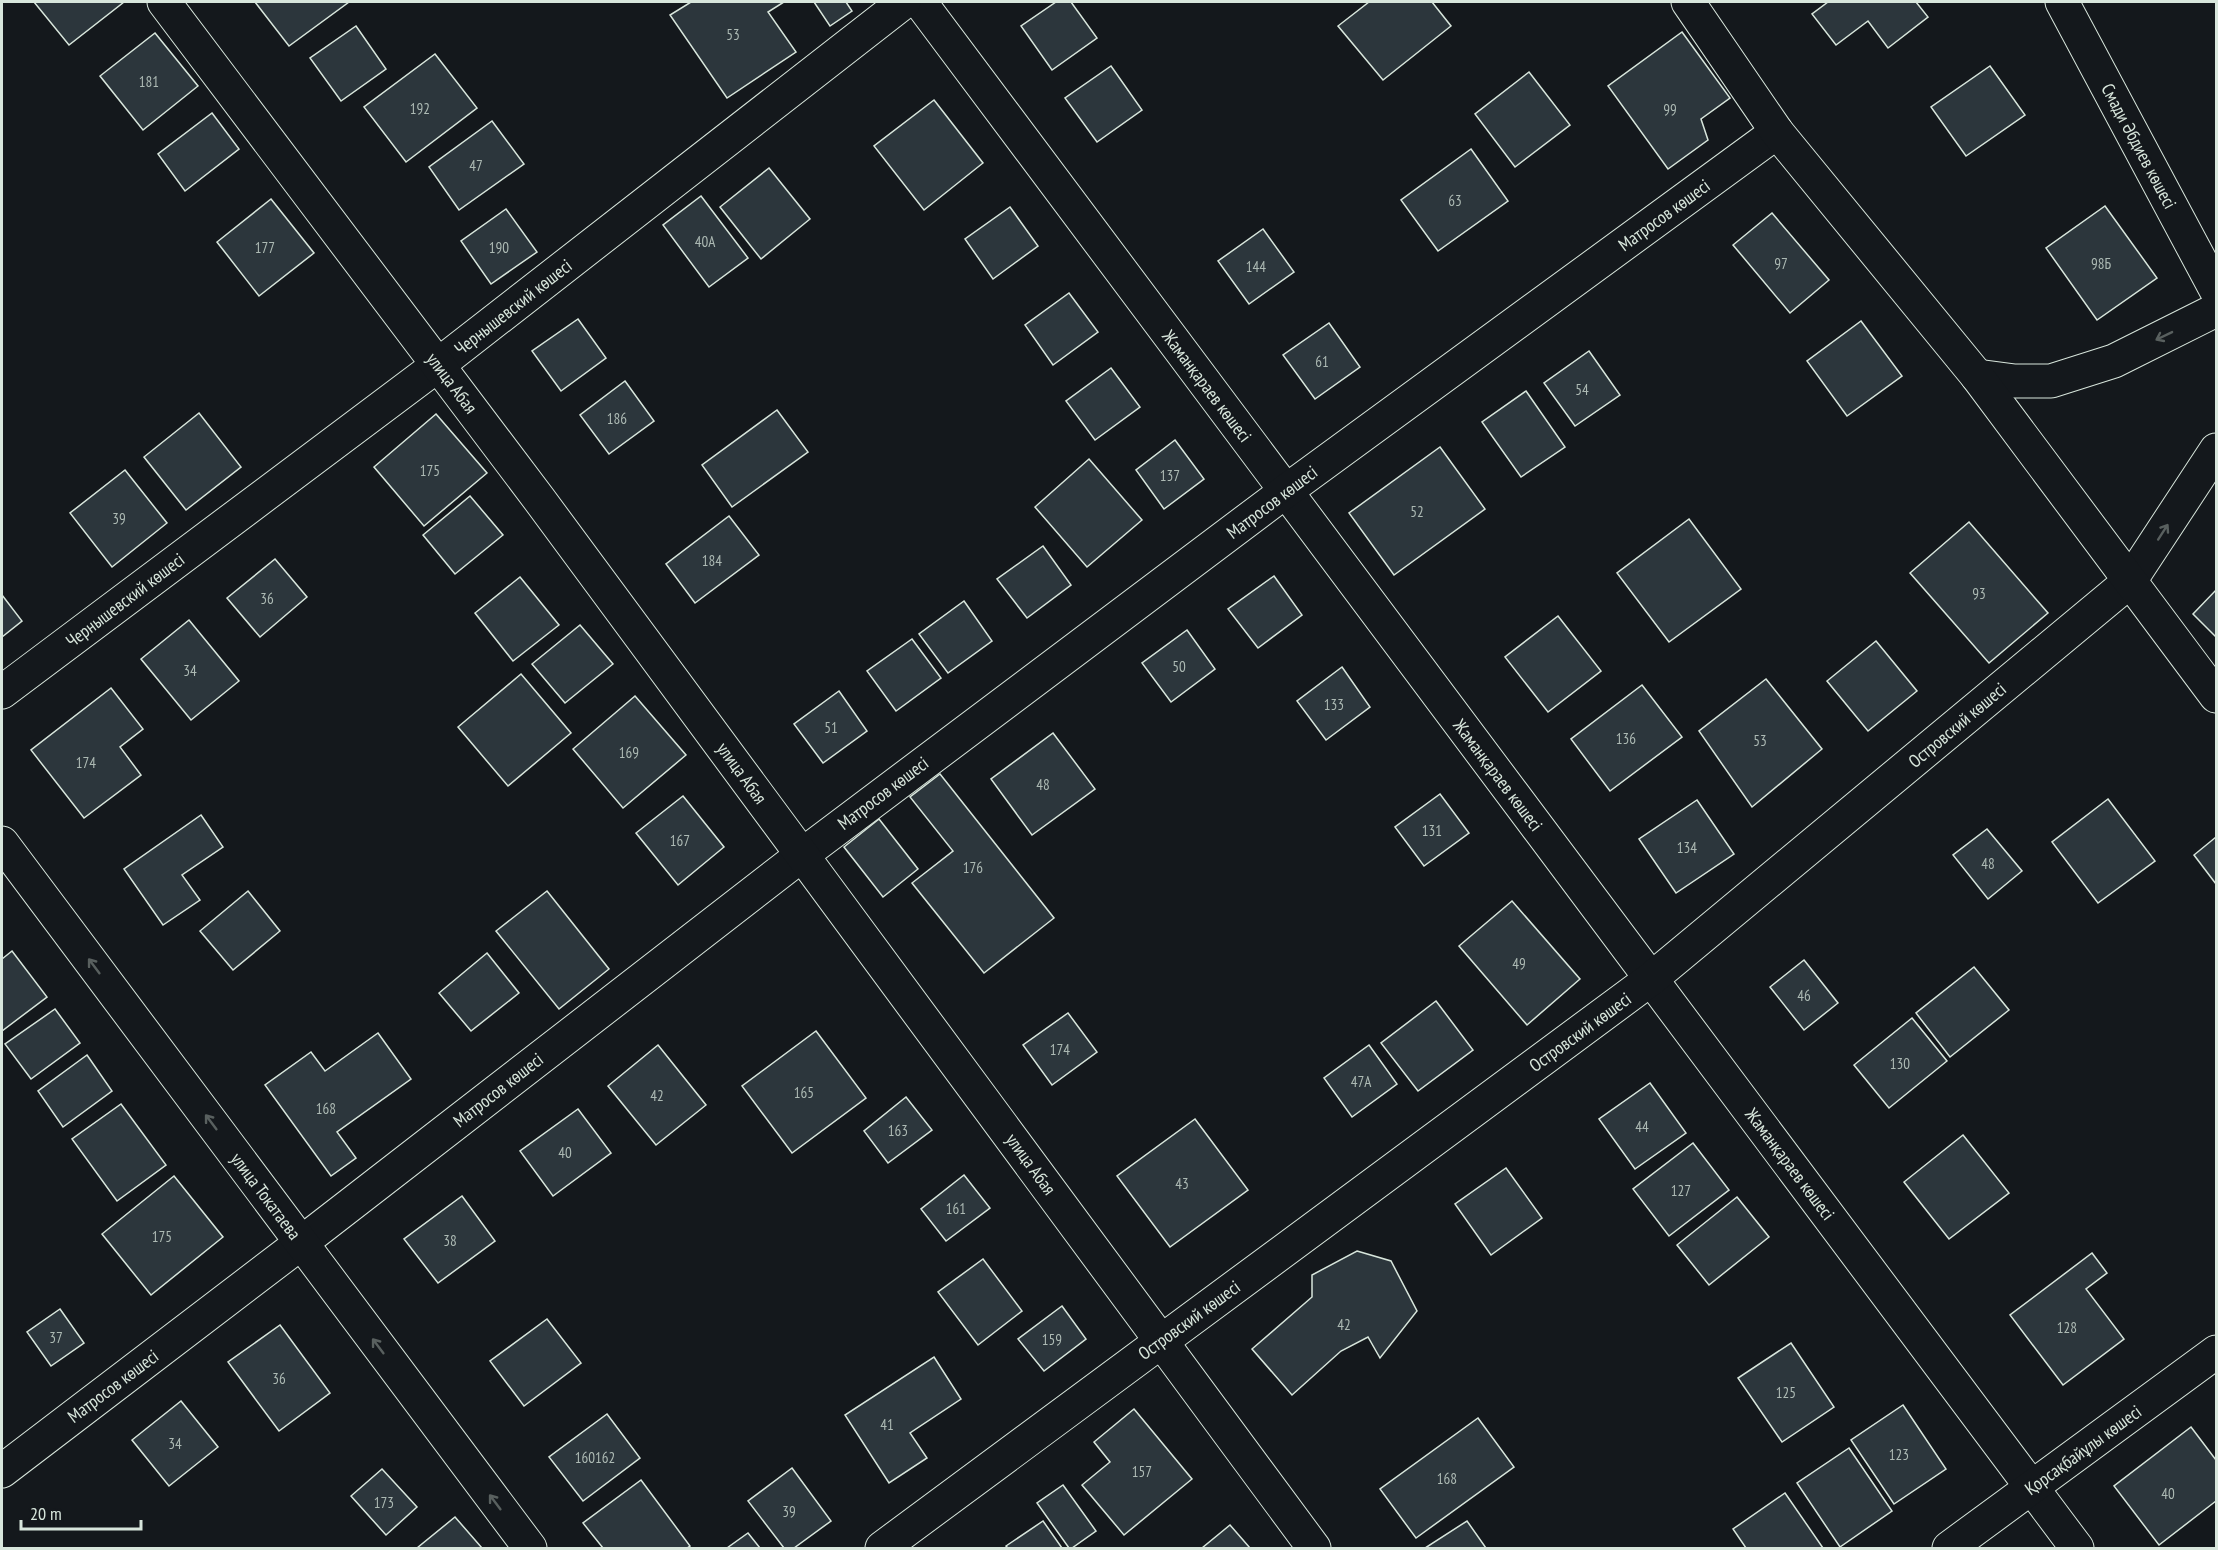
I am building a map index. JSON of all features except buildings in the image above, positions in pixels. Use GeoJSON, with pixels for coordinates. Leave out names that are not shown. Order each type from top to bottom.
{"type":"FeatureCollection","features":[{"type":"Feature","properties":{"kind":"street","name":"улица Абая"},"geometry":{"type":"LineString","coordinates":[[164,2],[438,365],[1314,1548]]}},
{"type":"Feature","properties":{"kind":"street","name":"Чернышевский көшесі"},"geometry":{"type":"LineString","coordinates":[[2,692],[438,365],[904,2]]}},
{"type":"Feature","properties":{"kind":"street","name":"Жаманқараев көшесі"},"geometry":{"type":"LineString","coordinates":[[920,2],[2077,1548]]}},
{"type":"Feature","properties":{"kind":"street"},"geometry":{"type":"LineString","coordinates":[[1688,2],[1777,132],[1977,376],[2217,696]]}},
{"type":"Feature","properties":{"kind":"street","name":"Смади Әбдиев көшесі"},"geometry":{"type":"LineString","coordinates":[[2062,2],[2217,290]]}},
{"type":"Feature","properties":{"kind":"street","name":"Матросов көшесі"},"geometry":{"type":"LineString","coordinates":[[2,1471],[802,855],[1286,491],[1777,132]]}},
{"type":"Feature","properties":{"kind":"street"},"geometry":{"type":"LineString","coordinates":[[1977,376],[2015,381],[2051,381],[2114,360],[2217,310]]}},
{"type":"Feature","properties":{"kind":"street","name":"Островский көшесі"},"geometry":{"type":"LineString","coordinates":[[882,1548],[1651,979],[2130,580],[2217,450]]}},
{"type":"Feature","properties":{"kind":"street","name":"улица Токатаева"},"geometry":{"type":"LineString","coordinates":[[2,843],[530,1548]]}},
{"type":"Feature","properties":{"kind":"street","name":"Қорсақбайұлы көшесі"},"geometry":{"type":"LineString","coordinates":[[1949,1548],[2217,1352]]}}]}
